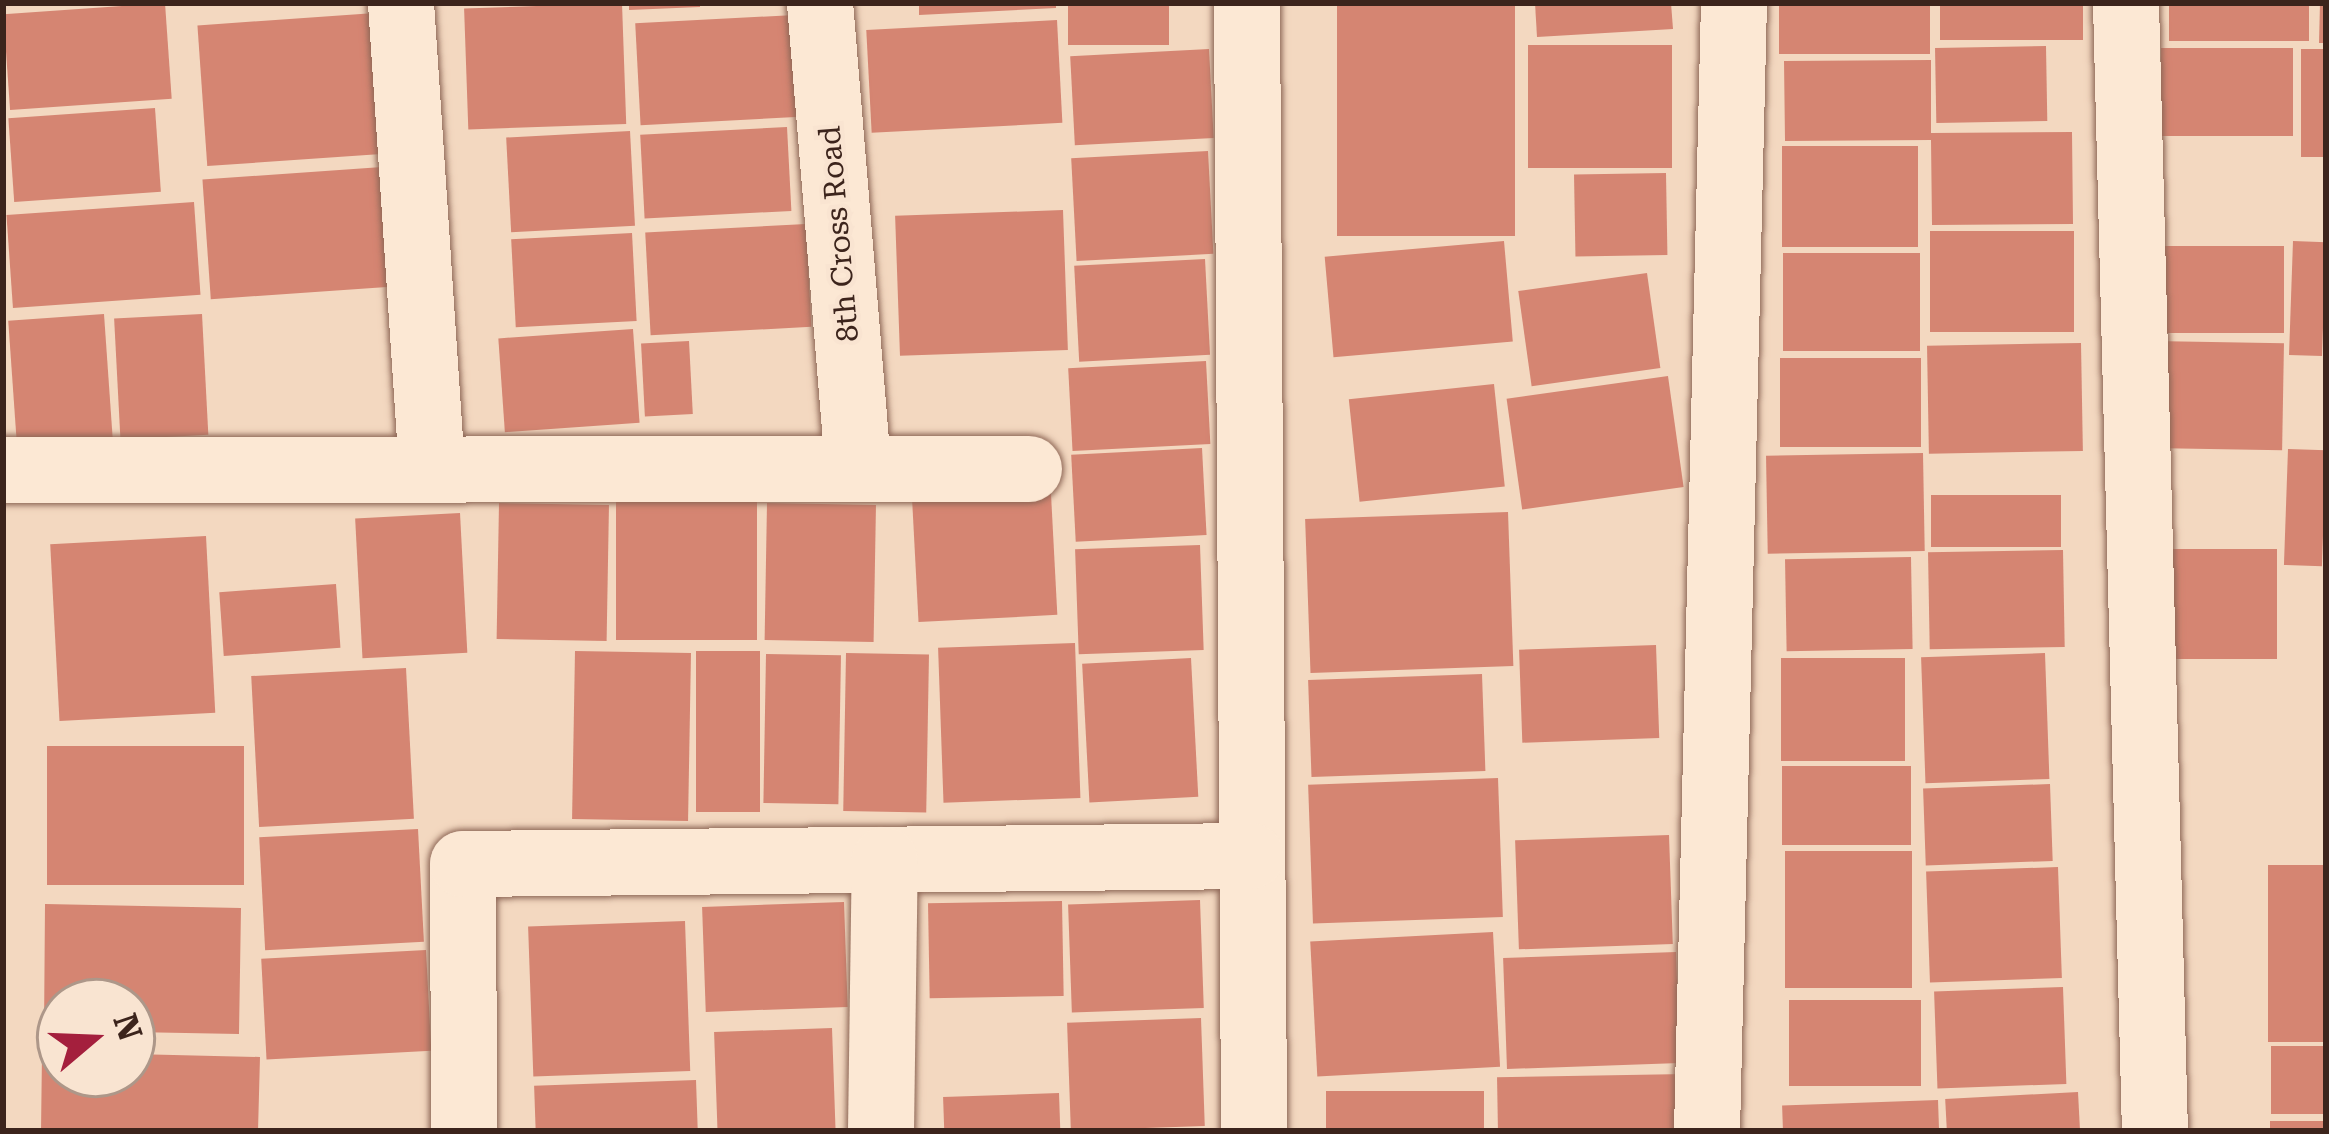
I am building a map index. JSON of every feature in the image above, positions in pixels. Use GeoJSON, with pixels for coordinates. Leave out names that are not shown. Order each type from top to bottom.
{"type":"FeatureCollection","features":[{"type":"Feature","properties":{"kind":"street"},"geometry":{"type":"LineString","coordinates":[[401,3],[432,470]]}},
{"type":"Feature","properties":{"kind":"street","name":"8th Cross Road"},"geometry":{"type":"LineString","coordinates":[[820,3],[858,464]]}},
{"type":"Feature","properties":{"kind":"street"},"geometry":{"type":"LineString","coordinates":[[1247,3],[1254,1131]]}},
{"type":"Feature","properties":{"kind":"street"},"geometry":{"type":"LineString","coordinates":[[1707,1131],[1734,3]]}},
{"type":"Feature","properties":{"kind":"street"},"geometry":{"type":"LineString","coordinates":[[2126,3],[2155,1131]]}},
{"type":"Feature","properties":{"kind":"street"},"geometry":{"type":"LineString","coordinates":[[3,470],[858,464],[1029,469]]}},
{"type":"Feature","properties":{"kind":"street"},"geometry":{"type":"LineString","coordinates":[[464,1131],[463,864],[1251,856]]}},
{"type":"Feature","properties":{"kind":"street"},"geometry":{"type":"LineString","coordinates":[[881,1131],[885,860]]}},
{"type":"Feature","properties":{"kind":"building"},"geometry":{"type":"Polygon","coordinates":[[[165,3],[172,99],[10,110],[3,14],[165,3]]]}},
{"type":"Feature","properties":{"kind":"building"},"geometry":{"type":"Polygon","coordinates":[[[622,3],[626,124],[468,129],[464,9],[622,3]]]}},
{"type":"Feature","properties":{"kind":"building"},"geometry":{"type":"Polygon","coordinates":[[[629,3],[700,3],[700,7],[629,10],[629,3]]]}},
{"type":"Feature","properties":{"kind":"building"},"geometry":{"type":"Polygon","coordinates":[[[919,3],[1056,3],[1056,8],[919,15],[919,3]]]}},
{"type":"Feature","properties":{"kind":"building"},"geometry":{"type":"Polygon","coordinates":[[[1068,3],[1169,3],[1169,45],[1068,45],[1068,3]]]}},
{"type":"Feature","properties":{"kind":"building"},"geometry":{"type":"Polygon","coordinates":[[[1337,3],[1515,3],[1515,236],[1337,236],[1337,3]]]}},
{"type":"Feature","properties":{"kind":"building"},"geometry":{"type":"Polygon","coordinates":[[[1535,3],[1671,3],[1673,29],[1537,37],[1535,3]]]}},
{"type":"Feature","properties":{"kind":"building"},"geometry":{"type":"Polygon","coordinates":[[[1779,3],[1930,3],[1930,54],[1779,54],[1779,3]]]}},
{"type":"Feature","properties":{"kind":"building"},"geometry":{"type":"Polygon","coordinates":[[[1940,3],[2083,3],[2083,40],[1940,40],[1940,3]]]}},
{"type":"Feature","properties":{"kind":"building"},"geometry":{"type":"Polygon","coordinates":[[[2169,3],[2309,3],[2309,41],[2169,41],[2169,3]]]}},
{"type":"Feature","properties":{"kind":"building"},"geometry":{"type":"Polygon","coordinates":[[[2320,3],[2326,3],[2326,43],[2319,43],[2320,3]]]}},
{"type":"Feature","properties":{"kind":"building"},"geometry":{"type":"Polygon","coordinates":[[[375,13],[385,154],[207,166],[197,25],[375,13]]]}},
{"type":"Feature","properties":{"kind":"building"},"geometry":{"type":"Polygon","coordinates":[[[795,15],[800,117],[641,125],[635,23],[795,15]]]}},
{"type":"Feature","properties":{"kind":"building"},"geometry":{"type":"Polygon","coordinates":[[[1057,20],[1062,123],[872,133],[866,30],[1057,20]]]}},
{"type":"Feature","properties":{"kind":"building"},"geometry":{"type":"Polygon","coordinates":[[[1528,45],[1672,45],[1672,168],[1528,168],[1528,45]]]}},
{"type":"Feature","properties":{"kind":"building"},"geometry":{"type":"Polygon","coordinates":[[[2046,46],[2047,121],[1936,123],[1935,48],[2046,46]]]}},
{"type":"Feature","properties":{"kind":"building"},"geometry":{"type":"Polygon","coordinates":[[[2161,48],[2293,48],[2293,136],[2161,136],[2161,48]]]}},
{"type":"Feature","properties":{"kind":"building"},"geometry":{"type":"Polygon","coordinates":[[[1209,49],[1214,138],[1075,145],[1070,56],[1209,49]]]}},
{"type":"Feature","properties":{"kind":"building"},"geometry":{"type":"Polygon","coordinates":[[[2301,49],[2326,49],[2326,157],[2301,157],[2301,49]]]}},
{"type":"Feature","properties":{"kind":"building"},"geometry":{"type":"Polygon","coordinates":[[[1931,60],[1931,133],[2072,132],[2073,224],[1932,225],[1931,140],[1785,141],[1784,61],[1931,60]]]}},
{"type":"Feature","properties":{"kind":"building"},"geometry":{"type":"Polygon","coordinates":[[[155,108],[161,192],[14,202],[8,118],[155,108]]]}},
{"type":"Feature","properties":{"kind":"building"},"geometry":{"type":"Polygon","coordinates":[[[787,127],[791,211],[645,219],[640,135],[787,127]]]}},
{"type":"Feature","properties":{"kind":"building"},"geometry":{"type":"Polygon","coordinates":[[[630,131],[635,226],[511,232],[506,137],[630,131]]]}},
{"type":"Feature","properties":{"kind":"building"},"geometry":{"type":"Polygon","coordinates":[[[1782,146],[1918,146],[1918,247],[1782,247],[1782,146]]]}},
{"type":"Feature","properties":{"kind":"building"},"geometry":{"type":"Polygon","coordinates":[[[1208,151],[1213,254],[1077,261],[1071,158],[1208,151]]]}},
{"type":"Feature","properties":{"kind":"building"},"geometry":{"type":"Polygon","coordinates":[[[382,167],[390,287],[211,299],[202,180],[382,167]]]}},
{"type":"Feature","properties":{"kind":"building"},"geometry":{"type":"Polygon","coordinates":[[[1666,173],[1667,255],[1575,257],[1574,175],[1666,173]]]}},
{"type":"Feature","properties":{"kind":"building"},"geometry":{"type":"Polygon","coordinates":[[[194,202],[200,295],[13,308],[6,215],[194,202]]]}},
{"type":"Feature","properties":{"kind":"building"},"geometry":{"type":"Polygon","coordinates":[[[1063,210],[1068,350],[900,356],[895,216],[1063,210]]]}},
{"type":"Feature","properties":{"kind":"building"},"geometry":{"type":"Polygon","coordinates":[[[806,224],[811,327],[651,335],[645,232],[806,224]]]}},
{"type":"Feature","properties":{"kind":"building"},"geometry":{"type":"Polygon","coordinates":[[[1930,231],[2074,231],[2074,332],[1930,332],[1930,231]]]}},
{"type":"Feature","properties":{"kind":"building"},"geometry":{"type":"Polygon","coordinates":[[[632,233],[637,321],[516,327],[511,239],[632,233]]]}},
{"type":"Feature","properties":{"kind":"building"},"geometry":{"type":"Polygon","coordinates":[[[1504,241],[1513,342],[1333,357],[1325,257],[1504,241]]]}},
{"type":"Feature","properties":{"kind":"building"},"geometry":{"type":"Polygon","coordinates":[[[2293,241],[2326,242],[2322,356],[2289,355],[2293,241]]]}},
{"type":"Feature","properties":{"kind":"building"},"geometry":{"type":"Polygon","coordinates":[[[2155,246],[2284,246],[2284,333],[2155,333],[2155,246]]]}},
{"type":"Feature","properties":{"kind":"building"},"geometry":{"type":"Polygon","coordinates":[[[1783,253],[1920,253],[1920,351],[1783,351],[1783,253]]]}},
{"type":"Feature","properties":{"kind":"building"},"geometry":{"type":"Polygon","coordinates":[[[1205,259],[1210,355],[1079,362],[1074,266],[1205,259]]]}},
{"type":"Feature","properties":{"kind":"building"},"geometry":{"type":"Polygon","coordinates":[[[1647,273],[1660,368],[1532,386],[1518,291],[1647,273]]]}},
{"type":"Feature","properties":{"kind":"building"},"geometry":{"type":"Polygon","coordinates":[[[104,314],[114,454],[18,460],[8,321],[104,314]]]}},
{"type":"Feature","properties":{"kind":"building"},"geometry":{"type":"Polygon","coordinates":[[[202,314],[208,435],[120,439],[114,319],[202,314]]]}},
{"type":"Feature","properties":{"kind":"building"},"geometry":{"type":"Polygon","coordinates":[[[633,329],[640,423],[505,432],[498,338],[633,329]]]}},
{"type":"Feature","properties":{"kind":"building"},"geometry":{"type":"Polygon","coordinates":[[[689,341],[693,414],[645,416],[641,344],[689,341]]]}},
{"type":"Feature","properties":{"kind":"building"},"geometry":{"type":"Polygon","coordinates":[[[2153,341],[2284,343],[2282,450],[2151,448],[2153,341]]]}},
{"type":"Feature","properties":{"kind":"building"},"geometry":{"type":"Polygon","coordinates":[[[2081,343],[2083,451],[1929,454],[1927,346],[2081,343]]]}},
{"type":"Feature","properties":{"kind":"building"},"geometry":{"type":"Polygon","coordinates":[[[1780,358],[1921,358],[1921,447],[1780,447],[1780,358]]]}},
{"type":"Feature","properties":{"kind":"building"},"geometry":{"type":"Polygon","coordinates":[[[1206,361],[1210,444],[1073,451],[1068,368],[1206,361]]]}},
{"type":"Feature","properties":{"kind":"building"},"geometry":{"type":"Polygon","coordinates":[[[1668,376],[1684,487],[1522,510],[1507,399],[1668,376]]]}},
{"type":"Feature","properties":{"kind":"building"},"geometry":{"type":"Polygon","coordinates":[[[1494,384],[1505,486],[1360,502],[1349,399],[1494,384]]]}},
{"type":"Feature","properties":{"kind":"building"},"geometry":{"type":"Polygon","coordinates":[[[1202,448],[1207,535],[1076,542],[1071,455],[1202,448]]]}},
{"type":"Feature","properties":{"kind":"building"},"geometry":{"type":"Polygon","coordinates":[[[2288,449],[2326,450],[2322,566],[2284,565],[2288,449]]]}},
{"type":"Feature","properties":{"kind":"building"},"geometry":{"type":"Polygon","coordinates":[[[1923,453],[1925,551],[1768,554],[1766,456],[1923,453]]]}},
{"type":"Feature","properties":{"kind":"building"},"geometry":{"type":"Polygon","coordinates":[[[1051,494],[1057,615],[919,622],[912,501],[1051,494]]]}},
{"type":"Feature","properties":{"kind":"building"},"geometry":{"type":"Polygon","coordinates":[[[1931,495],[2061,495],[2061,547],[1931,547],[1931,495]]]}},
{"type":"Feature","properties":{"kind":"building"},"geometry":{"type":"Polygon","coordinates":[[[616,502],[757,502],[757,640],[616,640],[616,502]]]}},
{"type":"Feature","properties":{"kind":"building"},"geometry":{"type":"Polygon","coordinates":[[[499,503],[609,505],[607,641],[497,639],[499,503]]]}},
{"type":"Feature","properties":{"kind":"building"},"geometry":{"type":"Polygon","coordinates":[[[767,503],[876,505],[874,642],[765,640],[767,503]]]}},
{"type":"Feature","properties":{"kind":"building"},"geometry":{"type":"Polygon","coordinates":[[[1508,512],[1513,666],[1310,673],[1305,519],[1508,512]]]}},
{"type":"Feature","properties":{"kind":"building"},"geometry":{"type":"Polygon","coordinates":[[[460,513],[467,653],[362,658],[355,518],[460,513]]]}},
{"type":"Feature","properties":{"kind":"building"},"geometry":{"type":"Polygon","coordinates":[[[206,536],[215,713],[59,721],[50,544],[206,536]]]}},
{"type":"Feature","properties":{"kind":"building"},"geometry":{"type":"Polygon","coordinates":[[[1200,545],[1204,650],[1079,654],[1075,549],[1200,545]]]}},
{"type":"Feature","properties":{"kind":"building"},"geometry":{"type":"Polygon","coordinates":[[[2149,549],[2277,549],[2277,659],[2149,659],[2149,549]]]}},
{"type":"Feature","properties":{"kind":"building"},"geometry":{"type":"Polygon","coordinates":[[[2063,550],[2065,647],[1930,649],[1928,552],[2063,550]]]}},
{"type":"Feature","properties":{"kind":"building"},"geometry":{"type":"Polygon","coordinates":[[[1911,557],[1913,649],[1787,651],[1785,559],[1911,557]]]}},
{"type":"Feature","properties":{"kind":"building"},"geometry":{"type":"Polygon","coordinates":[[[336,584],[340,648],[224,656],[219,592],[336,584]]]}},
{"type":"Feature","properties":{"kind":"building"},"geometry":{"type":"Polygon","coordinates":[[[1075,643],[1080,798],[943,803],[938,648],[1075,643]]]}},
{"type":"Feature","properties":{"kind":"building"},"geometry":{"type":"Polygon","coordinates":[[[1656,645],[1659,738],[1522,743],[1519,650],[1656,645]]]}},
{"type":"Feature","properties":{"kind":"building"},"geometry":{"type":"Polygon","coordinates":[[[575,651],[691,653],[688,821],[572,819],[575,651]]]}},
{"type":"Feature","properties":{"kind":"building"},"geometry":{"type":"Polygon","coordinates":[[[696,651],[760,651],[760,812],[696,812],[696,651]]]}},
{"type":"Feature","properties":{"kind":"building"},"geometry":{"type":"Polygon","coordinates":[[[846,653],[929,654],[926,812],[843,811],[846,653]]]}},
{"type":"Feature","properties":{"kind":"building"},"geometry":{"type":"Polygon","coordinates":[[[2045,653],[2049,779],[1925,783],[1921,657],[2045,653]]]}},
{"type":"Feature","properties":{"kind":"building"},"geometry":{"type":"Polygon","coordinates":[[[766,654],[841,655],[838,804],[763,803],[766,654]]]}},
{"type":"Feature","properties":{"kind":"building"},"geometry":{"type":"Polygon","coordinates":[[[1191,658],[1198,797],[1089,803],[1082,664],[1191,658]]]}},
{"type":"Feature","properties":{"kind":"building"},"geometry":{"type":"Polygon","coordinates":[[[1781,658],[1905,658],[1905,761],[1781,761],[1781,658]]]}},
{"type":"Feature","properties":{"kind":"building"},"geometry":{"type":"Polygon","coordinates":[[[406,668],[414,819],[259,827],[251,676],[406,668]]]}},
{"type":"Feature","properties":{"kind":"building"},"geometry":{"type":"Polygon","coordinates":[[[1482,674],[1485,771],[1311,777],[1308,680],[1482,674]]]}},
{"type":"Feature","properties":{"kind":"building"},"geometry":{"type":"Polygon","coordinates":[[[47,746],[244,746],[244,885],[47,885],[47,746]]]}},
{"type":"Feature","properties":{"kind":"building"},"geometry":{"type":"Polygon","coordinates":[[[1782,766],[1911,766],[1911,845],[1782,845],[1782,766]]]}},
{"type":"Feature","properties":{"kind":"building"},"geometry":{"type":"Polygon","coordinates":[[[1498,778],[1503,917],[1313,924],[1308,785],[1498,778]]]}},
{"type":"Feature","properties":{"kind":"building"},"geometry":{"type":"Polygon","coordinates":[[[2050,784],[2053,861],[1926,865],[1923,788],[2050,784]]]}},
{"type":"Feature","properties":{"kind":"building"},"geometry":{"type":"Polygon","coordinates":[[[418,829],[424,942],[265,950],[259,837],[418,829]]]}},
{"type":"Feature","properties":{"kind":"building"},"geometry":{"type":"Polygon","coordinates":[[[1669,835],[1673,944],[1519,949],[1515,840],[1669,835]]]}},
{"type":"Feature","properties":{"kind":"building"},"geometry":{"type":"Polygon","coordinates":[[[1785,851],[1912,851],[1912,988],[1785,988],[1785,851]]]}},
{"type":"Feature","properties":{"kind":"building"},"geometry":{"type":"Polygon","coordinates":[[[2268,865],[2326,865],[2326,1042],[2268,1042],[2268,865]]]}},
{"type":"Feature","properties":{"kind":"building"},"geometry":{"type":"Polygon","coordinates":[[[2058,867],[2062,978],[1930,983],[1926,872],[2058,867]]]}},
{"type":"Feature","properties":{"kind":"building"},"geometry":{"type":"Polygon","coordinates":[[[1200,900],[1204,1008],[1072,1013],[1068,905],[1200,900]]]}},
{"type":"Feature","properties":{"kind":"building"},"geometry":{"type":"Polygon","coordinates":[[[1062,901],[1064,996],[930,998],[928,903],[1062,901]]]}},
{"type":"Feature","properties":{"kind":"building"},"geometry":{"type":"Polygon","coordinates":[[[844,902],[848,1007],[706,1012],[702,907],[844,902]]]}},
{"type":"Feature","properties":{"kind":"building"},"geometry":{"type":"Polygon","coordinates":[[[45,904],[241,908],[239,1034],[156,1032],[156,978],[44,978],[45,904]]]}},
{"type":"Feature","properties":{"kind":"building"},"geometry":{"type":"Polygon","coordinates":[[[685,921],[690,1071],[533,1076],[528,926],[685,921]]]}},
{"type":"Feature","properties":{"kind":"building"},"geometry":{"type":"Polygon","coordinates":[[[1493,932],[1500,1067],[1317,1076],[1310,942],[1493,932]]]}},
{"type":"Feature","properties":{"kind":"building"},"geometry":{"type":"Polygon","coordinates":[[[426,950],[431,1051],[267,1059],[261,959],[426,950]]]}},
{"type":"Feature","properties":{"kind":"building"},"geometry":{"type":"Polygon","coordinates":[[[1676,952],[1680,1063],[1507,1069],[1503,958],[1676,952]]]}},
{"type":"Feature","properties":{"kind":"building"},"geometry":{"type":"Polygon","coordinates":[[[2063,987],[2066,1084],[1937,1088],[1934,992],[2063,987]]]}},
{"type":"Feature","properties":{"kind":"building"},"geometry":{"type":"Polygon","coordinates":[[[1789,1000],[1921,1000],[1921,1086],[1789,1086],[1789,1000]]]}},
{"type":"Feature","properties":{"kind":"building"},"geometry":{"type":"Polygon","coordinates":[[[1201,1018],[1205,1126],[1071,1131],[1067,1023],[1201,1018]]]}},
{"type":"Feature","properties":{"kind":"building"},"geometry":{"type":"Polygon","coordinates":[[[832,1028],[836,1130],[718,1131],[714,1032],[832,1028]]]}},
{"type":"Feature","properties":{"kind":"building"},"geometry":{"type":"Polygon","coordinates":[[[2271,1046],[2326,1046],[2326,1114],[2271,1114],[2271,1046]]]}},
{"type":"Feature","properties":{"kind":"building"},"geometry":{"type":"Polygon","coordinates":[[[156,1055],[260,1057],[258,1131],[41,1131],[41,1098],[156,1098],[156,1055]]]}},
{"type":"Feature","properties":{"kind":"building"},"geometry":{"type":"Polygon","coordinates":[[[1686,1074],[1687,1131],[1498,1131],[1497,1077],[1686,1074]]]}},
{"type":"Feature","properties":{"kind":"building"},"geometry":{"type":"Polygon","coordinates":[[[696,1080],[698,1131],[536,1131],[534,1086],[696,1080]]]}},
{"type":"Feature","properties":{"kind":"building"},"geometry":{"type":"Polygon","coordinates":[[[1326,1091],[1484,1091],[1484,1131],[1326,1131],[1326,1091]]]}},
{"type":"Feature","properties":{"kind":"building"},"geometry":{"type":"Polygon","coordinates":[[[2078,1092],[2080,1131],[1947,1131],[1945,1099],[2078,1092]]]}},
{"type":"Feature","properties":{"kind":"building"},"geometry":{"type":"Polygon","coordinates":[[[1059,1093],[1060,1131],[944,1131],[943,1097],[1059,1093]]]}},
{"type":"Feature","properties":{"kind":"building"},"geometry":{"type":"Polygon","coordinates":[[[1938,1100],[1939,1131],[1783,1131],[1782,1105],[1938,1100]]]}},
{"type":"Feature","properties":{"kind":"building"},"geometry":{"type":"Polygon","coordinates":[[[2270,1121],[2326,1121],[2326,1131],[2270,1131],[2270,1121]]]}}]}
